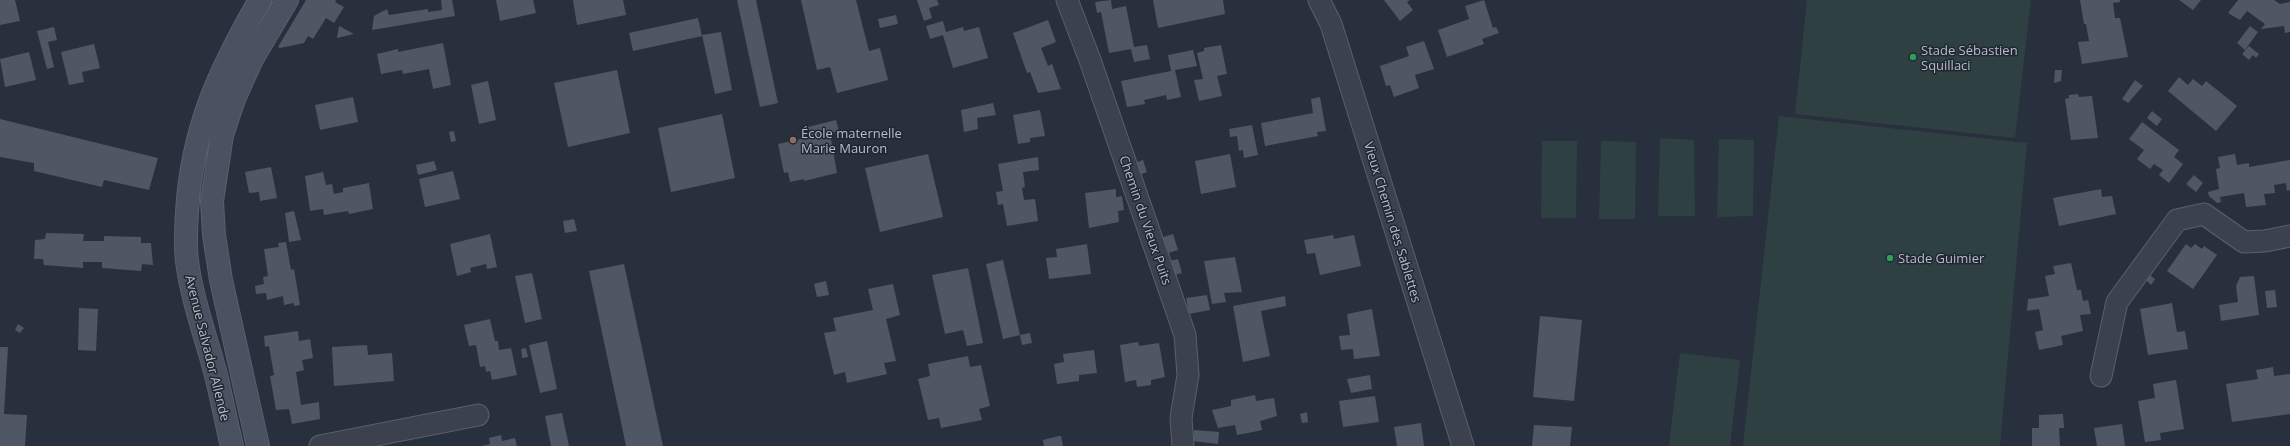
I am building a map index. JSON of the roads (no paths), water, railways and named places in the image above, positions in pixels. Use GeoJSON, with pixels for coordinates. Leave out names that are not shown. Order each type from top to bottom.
{"type":"FeatureCollection","features":[{"type":"Feature","properties":{"kind":"main road","name":"Avenue Salvador Allende"},"geometry":{"type":"LineString","coordinates":[[232,446],[216,376],[192,287],[187,259],[188,198],[198,132],[212,93],[233,49],[260,0]]}},
{"type":"Feature","properties":{"kind":"main road","name":"Avenue Salvador Allende"},"geometry":{"type":"LineString","coordinates":[[258,446],[221,280],[214,234],[212,201],[222,135],[234,99],[252,59],[286,0]]}},
{"type":"Feature","properties":{"kind":"street","name":"Chemin du Vieux Puits"},"geometry":{"type":"LineString","coordinates":[[1067,0],[1093,67],[1185,334],[1188,375],[1181,418],[1183,446]]}},
{"type":"Feature","properties":{"kind":"street","name":"Vieux Chemin des Sablettes"},"geometry":{"type":"LineString","coordinates":[[1319,0],[1331,24],[1463,446]]}},
{"type":"Feature","properties":{"kind":"street"},"geometry":{"type":"LineString","coordinates":[[2101,376],[2117,302],[2176,220],[2204,214],[2244,242],[2265,241],[2290,236]]}},
{"type":"Feature","properties":{"kind":"street"},"geometry":{"type":"LineString","coordinates":[[320,446],[478,415]]}},
{"type":"Feature","properties":{"kind":"place","name":"Stade Sébastien Squillaci"},"geometry":{"type":"Point","coordinates":[1913,57]}},
{"type":"Feature","properties":{"kind":"place","name":"École maternelle Marie Mauron"},"geometry":{"type":"Point","coordinates":[793,140]}},
{"type":"Feature","properties":{"kind":"place","name":"Stade Guimier"},"geometry":{"type":"Point","coordinates":[1890,258]}}]}
